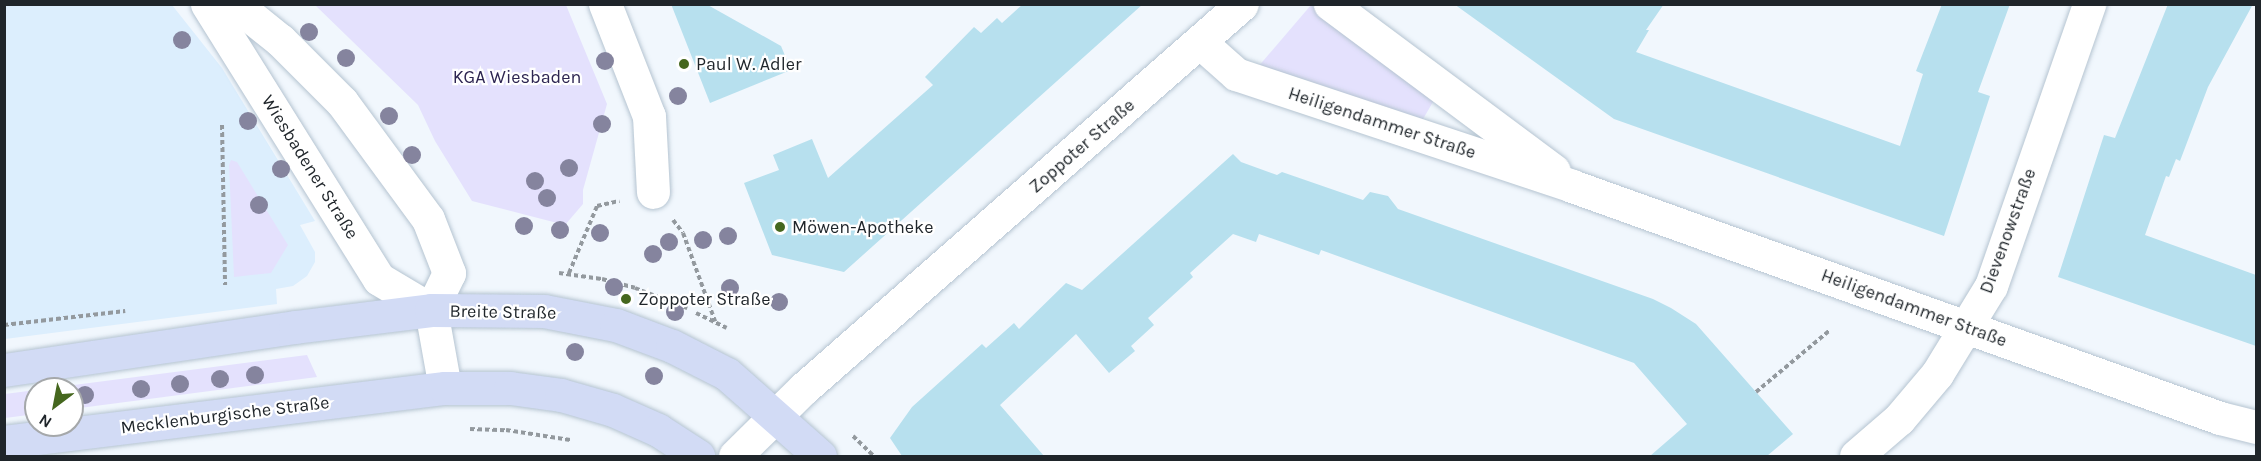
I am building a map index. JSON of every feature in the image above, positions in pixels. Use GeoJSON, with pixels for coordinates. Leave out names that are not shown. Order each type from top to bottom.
{"type":"FeatureCollection","features":[{"type":"Feature","properties":{"kind":"main road"},"geometry":{"type":"LineString","coordinates":[[4,370],[295,327],[431,310]]}},
{"type":"Feature","properties":{"kind":"main road","name":"Breite Straße"},"geometry":{"type":"LineString","coordinates":[[431,310],[568,313],[616,325],[672,346],[727,374],[820,456]]}},
{"type":"Feature","properties":{"kind":"main road"},"geometry":{"type":"LineString","coordinates":[[445,388],[510,388],[561,396],[613,410],[658,430],[698,456]]}},
{"type":"Feature","properties":{"kind":"main road","name":"Mecklenburgische Straße"},"geometry":{"type":"LineString","coordinates":[[4,442],[445,388]]}},
{"type":"Feature","properties":{"kind":"street","name":"Wiesbadener Straße"},"geometry":{"type":"LineString","coordinates":[[207,4],[379,279],[431,310]]}},
{"type":"Feature","properties":{"kind":"street"},"geometry":{"type":"LineString","coordinates":[[235,4],[280,40],[342,102],[428,219],[449,273],[431,310],[445,388]]}},
{"type":"Feature","properties":{"kind":"street"},"geometry":{"type":"LineString","coordinates":[[605,4],[649,116],[653,192]]}},
{"type":"Feature","properties":{"kind":"street","name":"Zoppoter Straße"},"geometry":{"type":"LineString","coordinates":[[735,456],[811,382],[1201,43],[1242,4]]}},
{"type":"Feature","properties":{"kind":"street","name":"Heiligendammer Straße"},"geometry":{"type":"LineString","coordinates":[[1330,4],[1536,156],[1572,186]]}},
{"type":"Feature","properties":{"kind":"street","name":"Dievenowstraße"},"geometry":{"type":"LineString","coordinates":[[1856,456],[1899,419],[1918,398],[1967,328],[1990,286],[2089,4]]}},
{"type":"Feature","properties":{"kind":"street","name":"Heiligendammer Straße"},"geometry":{"type":"LineString","coordinates":[[1201,43],[1236,74],[1572,186],[2220,418],[2256,427]]}},
{"type":"Feature","properties":{"kind":"path"},"geometry":{"type":"LineString","coordinates":[[222,126],[225,285]]}},
{"type":"Feature","properties":{"kind":"path"},"geometry":{"type":"LineString","coordinates":[[569,273],[597,206]]}},
{"type":"Feature","properties":{"kind":"path"},"geometry":{"type":"LineString","coordinates":[[683,233],[715,322]]}},
{"type":"Feature","properties":{"kind":"path"},"geometry":{"type":"LineString","coordinates":[[1756,392],[1829,331]]}},
{"type":"Feature","properties":{"kind":"path"},"geometry":{"type":"LineString","coordinates":[[464,428],[544,435],[578,442]]}},
{"type":"Feature","properties":{"kind":"shaded area"},"geometry":{"type":"Polygon","coordinates":[[[4,5],[172,5],[222,68],[315,221],[300,225],[315,252],[315,262],[307,276],[293,286],[276,289],[277,304],[5,339],[4,5]]]}},
{"type":"Feature","properties":{"kind":"green space","name":"KGA Wiesbaden"},"geometry":{"type":"Polygon","coordinates":[[[315,5],[566,5],[607,104],[583,190],[583,204],[565,225],[472,201],[435,141],[418,105],[315,5]]]}},
{"type":"Feature","properties":{"kind":"green space"},"geometry":{"type":"Polygon","coordinates":[[[1311,5],[1437,95],[1419,126],[1258,67],[1311,5]]]}},
{"type":"Feature","properties":{"kind":"green space"},"geometry":{"type":"Polygon","coordinates":[[[231,160],[237,162],[288,245],[271,273],[234,277],[229,165],[231,160]]]}},
{"type":"Feature","properties":{"kind":"green space"},"geometry":{"type":"Polygon","coordinates":[[[307,355],[317,377],[84,407],[84,384],[307,355]]]}},
{"type":"Feature","properties":{"kind":"green space"},"geometry":{"type":"Polygon","coordinates":[[[24,392],[24,416],[5,418],[5,394],[24,392]]]}},
{"type":"Feature","properties":{"kind":"building"},"geometry":{"type":"Polygon","coordinates":[[[671,4],[706,4],[781,46],[791,70],[710,103],[671,4]]]}},
{"type":"Feature","properties":{"kind":"building"},"geometry":{"type":"Polygon","coordinates":[[[1023,4],[1143,4],[844,272],[772,255],[744,183],[779,170],[773,155],[812,139],[828,178],[933,85],[925,77],[974,27],[981,33],[997,18],[1002,23],[1023,4]]]}},
{"type":"Feature","properties":{"kind":"building"},"geometry":{"type":"Polygon","coordinates":[[[1454,4],[1664,4],[1646,30],[1649,30],[1636,52],[1900,146],[1923,74],[1916,71],[1942,4],[2010,4],[1978,92],[1990,96],[1944,236],[1614,119],[1454,4]]]}},
{"type":"Feature","properties":{"kind":"building"},"geometry":{"type":"Polygon","coordinates":[[[2168,4],[2253,4],[2208,87],[2180,161],[2176,159],[2169,177],[2166,176],[2145,235],[2256,275],[2256,346],[2058,277],[2104,135],[2115,138],[2168,4]]]}},
{"type":"Feature","properties":{"kind":"building"},"geometry":{"type":"Polygon","coordinates":[[[1233,154],[1241,162],[1277,175],[1282,172],[1363,200],[1370,192],[1388,196],[1398,209],[1653,299],[1671,308],[1696,324],[1793,434],[1767,456],[1650,456],[1687,424],[1634,363],[1321,250],[1319,255],[1259,234],[1256,242],[1233,234],[1190,273],[1193,277],[1148,318],[1154,325],[1131,346],[1135,351],[1109,373],[1076,334],[1000,405],[1044,456],[902,456],[890,438],[912,407],[982,344],[986,348],[1014,323],[1019,329],[1066,283],[1082,290],[1233,154]]]}},
{"type":"Feature","properties":{"kind":"place","name":"Paul W. Adler"},"geometry":{"type":"Point","coordinates":[684,64]}},
{"type":"Feature","properties":{"kind":"place","name":"Möwen-Apotheke"},"geometry":{"type":"Point","coordinates":[780,227]}},
{"type":"Feature","properties":{"kind":"place","name":"Zoppoter Straße"},"geometry":{"type":"Point","coordinates":[626,299]}}]}
